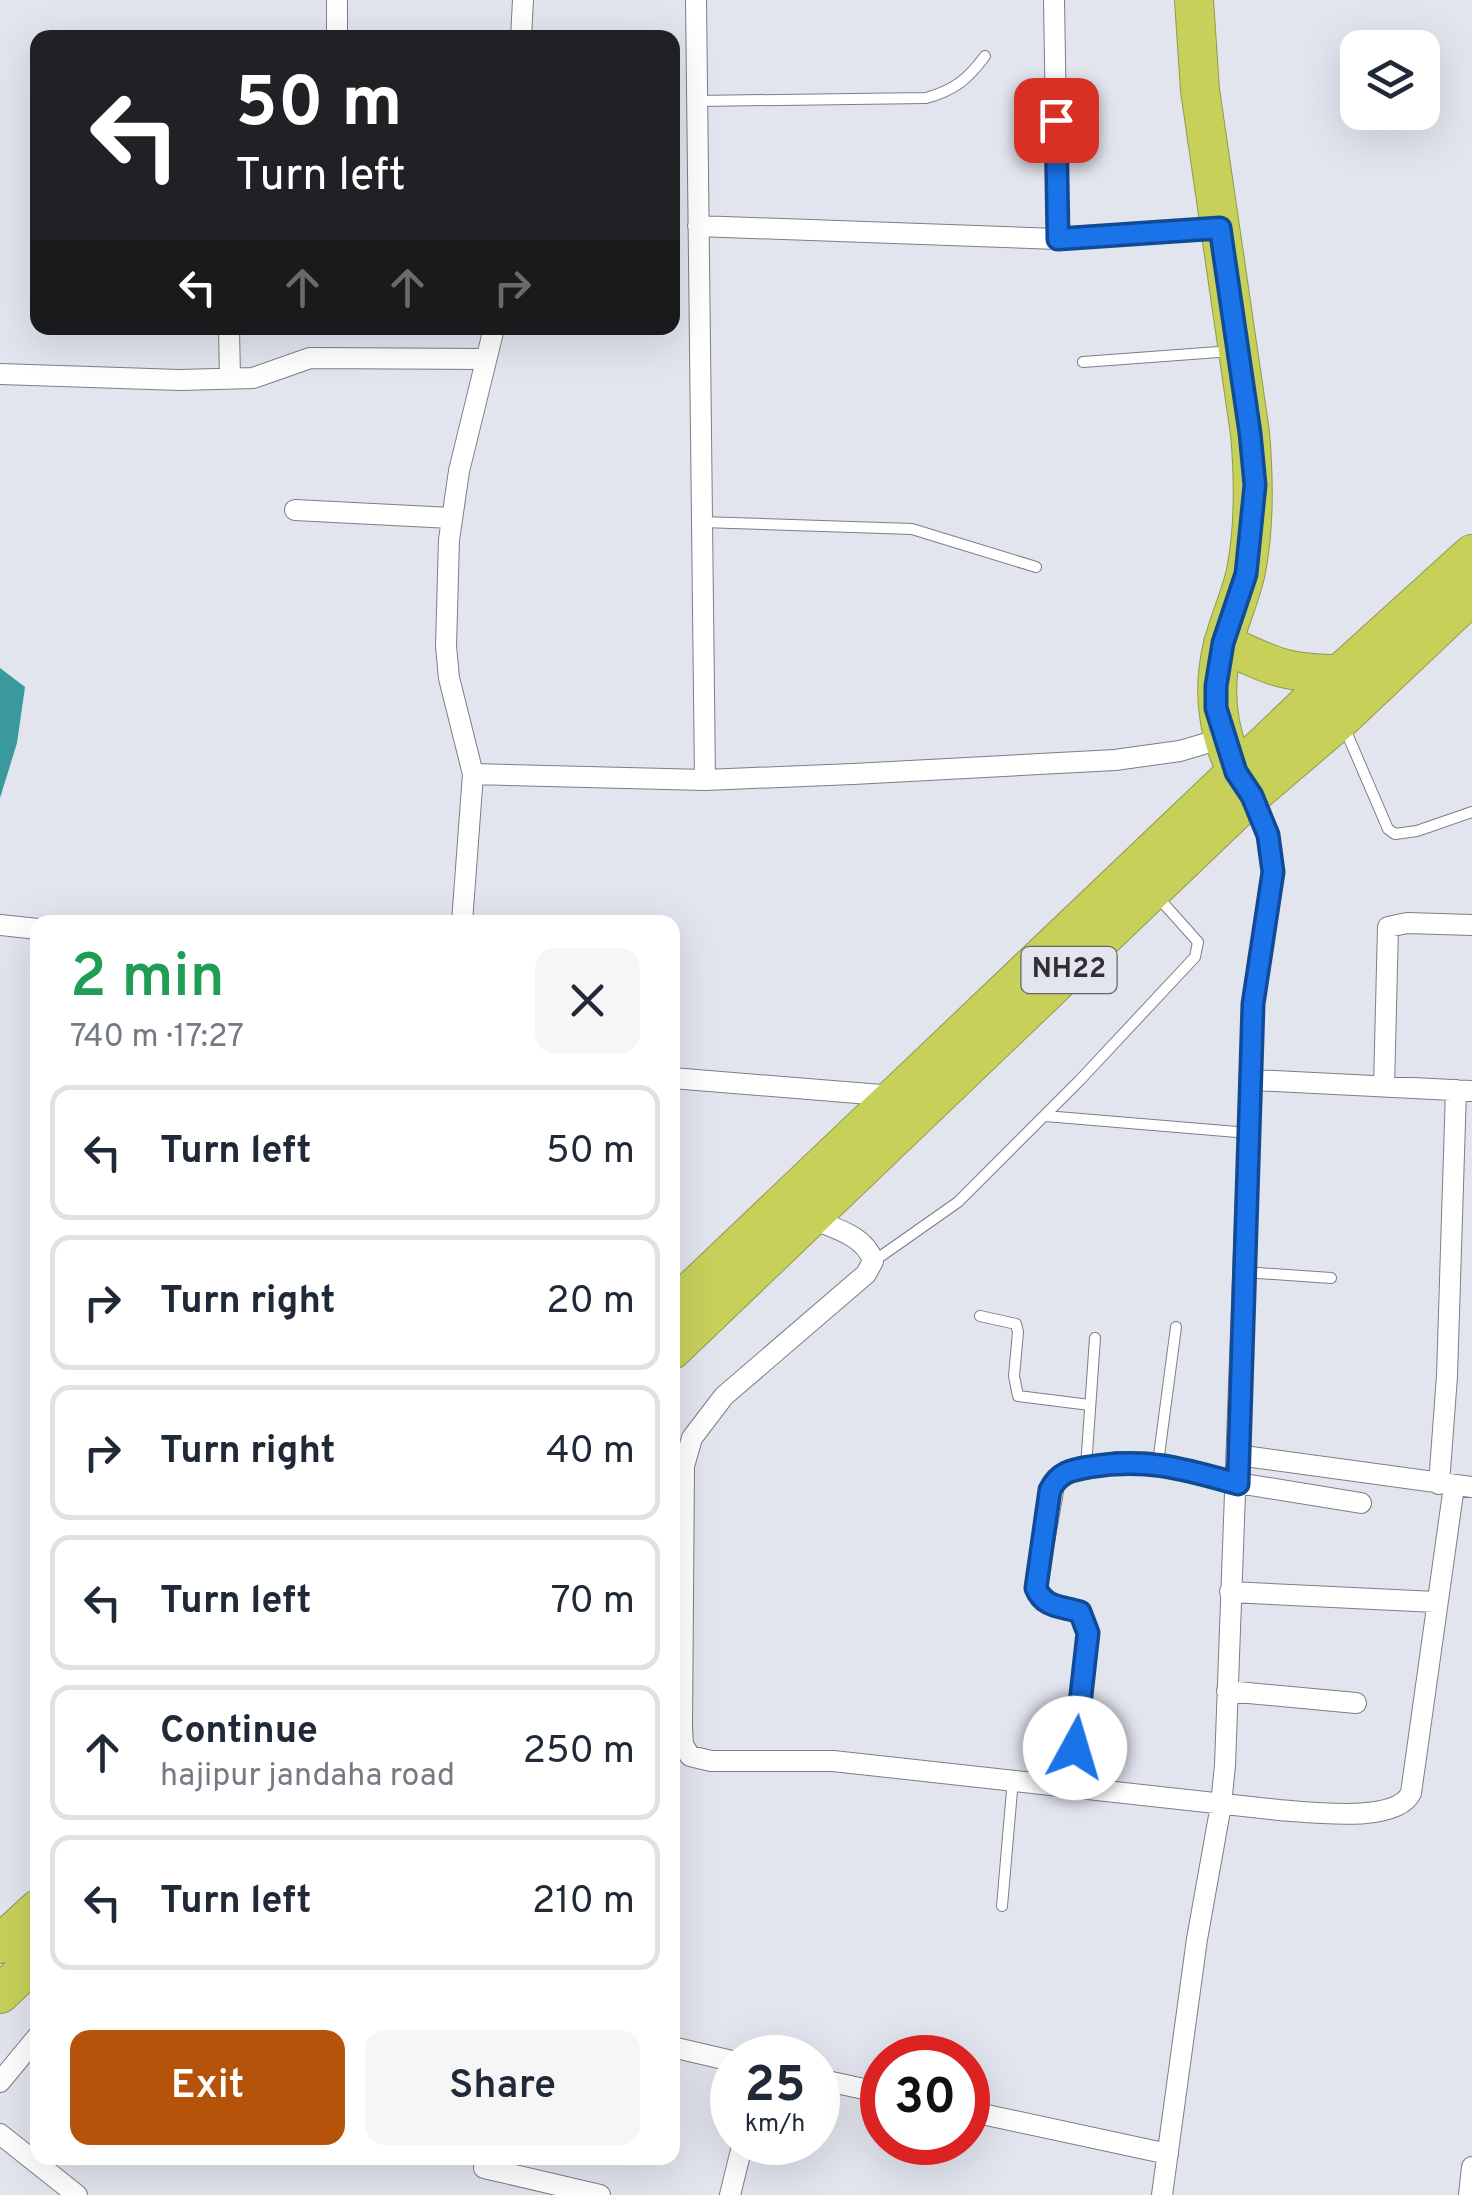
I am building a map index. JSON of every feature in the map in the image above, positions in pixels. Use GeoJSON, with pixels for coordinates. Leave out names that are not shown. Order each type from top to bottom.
{"type":"FeatureCollection","features":[{"type":"Feature","properties":{"kind":"highway"},"geometry":{"type":"LineString","coordinates":[[1194,0],[1200,90],[1255,485],[1246,574],[1223,643],[1216,697],[1237,769]]}},
{"type":"Feature","properties":{"kind":"highway","name":"NH22"},"geometry":{"type":"LineString","coordinates":[[680,1301],[1237,769],[1472,554]]}},
{"type":"Feature","properties":{"kind":"highway","name":"NH22"},"geometry":{"type":"LineString","coordinates":[[680,1342],[1152,891],[1237,769],[1340,719],[1472,596]]}},
{"type":"Feature","properties":{"kind":"highway"},"geometry":{"type":"LineString","coordinates":[[1223,643],[1283,670],[1340,674]]}},
{"type":"Feature","properties":{"kind":"highway"},"geometry":{"type":"LineString","coordinates":[[0,1944],[30,1916]]}},
{"type":"Feature","properties":{"kind":"highway"},"geometry":{"type":"LineString","coordinates":[[0,1994],[30,1966]]}},
{"type":"Feature","properties":{"kind":"street"},"geometry":{"type":"LineString","coordinates":[[336,30],[337,0]]}},
{"type":"Feature","properties":{"kind":"street"},"geometry":{"type":"LineString","coordinates":[[521,30],[523,0]]}},
{"type":"Feature","properties":{"kind":"street"},"geometry":{"type":"LineString","coordinates":[[696,0],[705,780]]}},
{"type":"Feature","properties":{"kind":"street"},"geometry":{"type":"LineString","coordinates":[[1054,0],[1058,239]]}},
{"type":"Feature","properties":{"kind":"street"},"geometry":{"type":"LineString","coordinates":[[698,226],[1058,239],[1220,228]]}},
{"type":"Feature","properties":{"kind":"street"},"geometry":{"type":"LineString","coordinates":[[229,335],[230,378]]}},
{"type":"Feature","properties":{"kind":"street"},"geometry":{"type":"LineString","coordinates":[[462,915],[472,774],[457,718],[446,646],[450,518],[492,335]]}},
{"type":"Feature","properties":{"kind":"street"},"geometry":{"type":"LineString","coordinates":[[0,374],[253,378],[310,358],[486,359]]}},
{"type":"Feature","properties":{"kind":"street"},"geometry":{"type":"LineString","coordinates":[[295,510],[450,518]]}},
{"type":"Feature","properties":{"kind":"street"},"geometry":{"type":"LineString","coordinates":[[472,774],[705,780],[1114,760],[1180,751],[1237,769],[1268,835],[1273,872],[1254,986],[1238,1484],[1222,1805],[1196,1940],[1162,2195]]}},
{"type":"Feature","properties":{"kind":"street"},"geometry":{"type":"LineString","coordinates":[[1384,1087],[1388,927],[1407,923],[1472,926]]}},
{"type":"Feature","properties":{"kind":"street"},"geometry":{"type":"LineString","coordinates":[[0,925],[30,928]]}},
{"type":"Feature","properties":{"kind":"street"},"geometry":{"type":"LineString","coordinates":[[680,1079],[896,1096]]}},
{"type":"Feature","properties":{"kind":"street"},"geometry":{"type":"LineString","coordinates":[[810,1218],[859,1240],[870,1251],[873,1261],[866,1274],[724,1396],[692,1438],[684,1466],[683,1745],[690,1756],[711,1762],[833,1761],[1332,1814],[1397,1808],[1407,1802],[1418,1744],[1455,1485],[1446,1376],[1464,1091],[1253,1080]]}},
{"type":"Feature","properties":{"kind":"street"},"geometry":{"type":"LineString","coordinates":[[1237,1455],[1455,1485]]}},
{"type":"Feature","properties":{"kind":"street"},"geometry":{"type":"LineString","coordinates":[[1071,1786],[1088,1633],[1080,1612],[1050,1606],[1040,1597],[1037,1576],[1050,1490],[1064,1473],[1116,1462],[1158,1463],[1238,1484],[1361,1504]]}},
{"type":"Feature","properties":{"kind":"street"},"geometry":{"type":"LineString","coordinates":[[1230,1592],[1436,1602]]}},
{"type":"Feature","properties":{"kind":"street"},"geometry":{"type":"LineString","coordinates":[[1227,1690],[1356,1703]]}},
{"type":"Feature","properties":{"kind":"street"},"geometry":{"type":"LineString","coordinates":[[0,2082],[30,2046]]}},
{"type":"Feature","properties":{"kind":"street"},"geometry":{"type":"LineString","coordinates":[[680,2049],[710,2056]]}},
{"type":"Feature","properties":{"kind":"street"},"geometry":{"type":"LineString","coordinates":[[990,2116],[1168,2154]]}},
{"type":"Feature","properties":{"kind":"street"},"geometry":{"type":"LineString","coordinates":[[0,2134],[30,2160]]}},
{"type":"Feature","properties":{"kind":"street"},"geometry":{"type":"LineString","coordinates":[[36,2165],[67,2192]]}},
{"type":"Feature","properties":{"kind":"street"},"geometry":{"type":"LineString","coordinates":[[730,2195],[737,2165]]}},
{"type":"Feature","properties":{"kind":"street"},"geometry":{"type":"LineString","coordinates":[[1469,2195],[1472,2167]]}},
{"type":"Feature","properties":{"kind":"street"},"geometry":{"type":"LineString","coordinates":[[484,2168],[600,2195]]}},
{"type":"Feature","properties":{"kind":"lane"},"geometry":{"type":"LineString","coordinates":[[697,101],[926,98],[950,91],[968,79],[985,56]]}},
{"type":"Feature","properties":{"kind":"lane"},"geometry":{"type":"LineString","coordinates":[[1083,362],[1238,351]]}},
{"type":"Feature","properties":{"kind":"lane"},"geometry":{"type":"LineString","coordinates":[[700,522],[912,528],[1036,567]]}},
{"type":"Feature","properties":{"kind":"lane"},"geometry":{"type":"LineString","coordinates":[[1340,719],[1388,829],[1395,834],[1472,812]]}},
{"type":"Feature","properties":{"kind":"lane"},"geometry":{"type":"LineString","coordinates":[[873,1261],[958,1202],[1045,1116],[1199,950],[1190,932],[1152,891]]}},
{"type":"Feature","properties":{"kind":"lane"},"geometry":{"type":"LineString","coordinates":[[1045,1116],[1250,1132]]}},
{"type":"Feature","properties":{"kind":"lane"},"geometry":{"type":"LineString","coordinates":[[1244,1272],[1331,1278]]}},
{"type":"Feature","properties":{"kind":"lane"},"geometry":{"type":"LineString","coordinates":[[980,1316],[1016,1324],[1014,1388],[1018,1396],[1090,1405]]}},
{"type":"Feature","properties":{"kind":"lane"},"geometry":{"type":"LineString","coordinates":[[1158,1463],[1176,1327]]}},
{"type":"Feature","properties":{"kind":"lane"},"geometry":{"type":"LineString","coordinates":[[1086,1468],[1095,1338]]}},
{"type":"Feature","properties":{"kind":"lane"},"geometry":{"type":"LineString","coordinates":[[1002,1906],[1013,1780]]}},
{"type":"Feature","properties":{"kind":"water"},"geometry":{"type":"Polygon","coordinates":[[[0,668],[25,687],[17,743],[0,798],[0,668]]]}},
{"type":"Feature","properties":{"kind":"route"},"geometry":{"type":"LineString","coordinates":[[1056,120],[1058,239],[1220,228],[1255,485],[1246,574],[1223,643],[1216,708],[1236,772],[1252,796],[1268,835],[1273,872],[1254,986],[1238,1484],[1158,1463],[1139,1462],[1078,1469],[1055,1480],[1050,1490],[1036,1588],[1050,1606],[1080,1612],[1086,1622],[1075,1748]]}}]}
